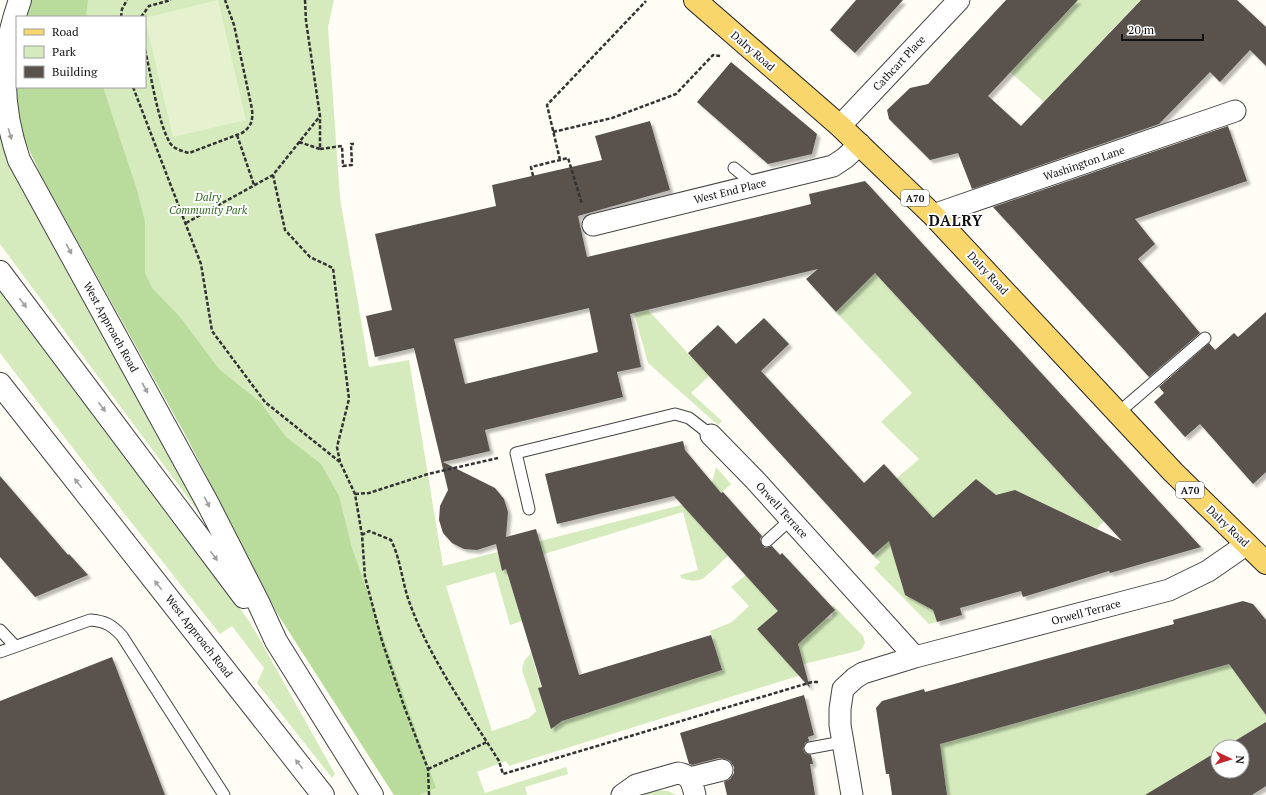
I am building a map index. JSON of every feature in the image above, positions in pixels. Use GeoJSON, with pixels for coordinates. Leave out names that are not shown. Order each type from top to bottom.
{"type":"FeatureCollection","features":[{"type":"Feature","properties":{"kind":"main road","name":"Dalry Road"},"geometry":{"type":"LineString","coordinates":[[695,0],[860,144],[933,215],[1173,472],[1266,563]]}},
{"type":"Feature","properties":{"kind":"street","name":"West Approach Road"},"geometry":{"type":"LineString","coordinates":[[20,0],[5,46],[2,73],[4,111],[10,135],[19,160],[207,502],[260,604],[276,641]]}},
{"type":"Feature","properties":{"kind":"street","name":"Cathcart Place"},"geometry":{"type":"LineString","coordinates":[[840,126],[959,0]]}},
{"type":"Feature","properties":{"kind":"street","name":"Washington Lane"},"geometry":{"type":"LineString","coordinates":[[933,215],[1235,111]]}},
{"type":"Feature","properties":{"kind":"street","name":"West End Place"},"geometry":{"type":"LineString","coordinates":[[593,225],[833,166],[860,144]]}},
{"type":"Feature","properties":{"kind":"street","name":"West Approach Road"},"geometry":{"type":"LineString","coordinates":[[0,272],[228,574],[276,641],[372,795]]}},
{"type":"Feature","properties":{"kind":"street","name":"West Approach Road"},"geometry":{"type":"LineString","coordinates":[[0,384],[323,795]]}},
{"type":"Feature","properties":{"kind":"street","name":"Orwell Terrace"},"geometry":{"type":"LineString","coordinates":[[711,435],[915,657]]}},
{"type":"Feature","properties":{"kind":"street","name":"Orwell Terrace"},"geometry":{"type":"LineString","coordinates":[[847,683],[863,674],[915,657],[1169,590],[1208,571],[1247,544]]}},
{"type":"Feature","properties":{"kind":"street"},"geometry":{"type":"LineString","coordinates":[[847,683],[841,695],[840,725],[852,795]]}},
{"type":"Feature","properties":{"kind":"street"},"geometry":{"type":"LineString","coordinates":[[622,795],[636,785],[678,773],[685,774],[692,786],[722,770]]}},
{"type":"Feature","properties":{"kind":"lane"},"geometry":{"type":"LineString","coordinates":[[734,168],[755,185]]}},
{"type":"Feature","properties":{"kind":"lane"},"geometry":{"type":"LineString","coordinates":[[1118,413],[1205,338]]}},
{"type":"Feature","properties":{"kind":"lane"},"geometry":{"type":"LineString","coordinates":[[529,509],[516,453],[675,414],[689,418],[711,435]]}},
{"type":"Feature","properties":{"kind":"lane"},"geometry":{"type":"LineString","coordinates":[[767,541],[790,520]]}},
{"type":"Feature","properties":{"kind":"lane"},"geometry":{"type":"LineString","coordinates":[[0,652],[90,620],[103,621],[113,626],[122,636],[224,795]]}},
{"type":"Feature","properties":{"kind":"lane"},"geometry":{"type":"LineString","coordinates":[[0,630],[15,646]]}},
{"type":"Feature","properties":{"kind":"lane"},"geometry":{"type":"LineString","coordinates":[[810,748],[842,742]]}},
{"type":"Feature","properties":{"kind":"path"},"geometry":{"type":"LineString","coordinates":[[121,16],[122,9],[127,0]]}},
{"type":"Feature","properties":{"kind":"path"},"geometry":{"type":"LineString","coordinates":[[142,16],[149,6],[171,0]]}},
{"type":"Feature","properties":{"kind":"path"},"geometry":{"type":"LineString","coordinates":[[146,54],[159,109],[171,144],[180,151],[189,152],[237,135],[248,129],[253,120],[234,25],[225,0]]}},
{"type":"Feature","properties":{"kind":"path"},"geometry":{"type":"LineString","coordinates":[[305,0],[306,21],[320,116],[320,148]]}},
{"type":"Feature","properties":{"kind":"path"},"geometry":{"type":"LineString","coordinates":[[560,160],[547,105],[646,1]]}},
{"type":"Feature","properties":{"kind":"path"},"geometry":{"type":"LineString","coordinates":[[553,132],[612,118],[676,94],[713,55],[721,57],[738,38]]}},
{"type":"Feature","properties":{"kind":"path"},"geometry":{"type":"LineString","coordinates":[[133,88],[201,264],[212,332],[265,402],[340,462]]}},
{"type":"Feature","properties":{"kind":"path"},"geometry":{"type":"LineString","coordinates":[[186,223],[273,175],[320,116]]}},
{"type":"Feature","properties":{"kind":"path"},"geometry":{"type":"LineString","coordinates":[[237,135],[254,185]]}},
{"type":"Feature","properties":{"kind":"path"},"geometry":{"type":"LineString","coordinates":[[299,142],[320,148],[342,146],[343,166],[352,165],[351,144],[354,144]]}},
{"type":"Feature","properties":{"kind":"path"},"geometry":{"type":"LineString","coordinates":[[533,176],[531,167],[568,158],[577,190]]}},
{"type":"Feature","properties":{"kind":"path"},"geometry":{"type":"LineString","coordinates":[[273,175],[285,230],[310,257],[333,268],[349,399],[337,447],[340,462],[355,494],[362,535],[364,577],[382,641],[404,706],[428,769],[429,795]]}},
{"type":"Feature","properties":{"kind":"path"},"geometry":{"type":"LineString","coordinates":[[355,494],[370,493],[428,474],[516,453]]}},
{"type":"Feature","properties":{"kind":"path"},"geometry":{"type":"LineString","coordinates":[[362,535],[369,531],[391,540],[397,552],[410,604],[438,665],[499,761],[503,774],[812,682],[847,683]]}},
{"type":"Feature","properties":{"kind":"path"},"geometry":{"type":"LineString","coordinates":[[428,769],[487,742]]}},
{"type":"Feature","properties":{"kind":"green space","name":"Dalry Community Park"},"geometry":{"type":"Polygon","coordinates":[[[32,0],[334,0],[328,27],[340,198],[369,367],[409,360],[443,566],[693,502],[712,483],[716,467],[731,484],[694,518],[728,556],[704,578],[696,581],[681,578],[680,575],[698,570],[683,512],[534,557],[531,548],[502,571],[506,569],[522,621],[510,625],[495,572],[446,586],[492,731],[529,718],[536,711],[522,670],[524,661],[531,653],[549,714],[547,719],[557,725],[562,721],[722,670],[710,631],[732,622],[749,606],[731,587],[746,575],[779,610],[757,630],[832,618],[833,605],[863,636],[865,643],[861,650],[796,666],[798,676],[509,766],[506,761],[477,772],[485,793],[566,767],[568,774],[525,787],[527,795],[394,795],[277,613],[185,434],[40,175],[17,88],[146,88],[146,16],[24,16],[32,0]]]}},
{"type":"Feature","properties":{"kind":"green space"},"geometry":{"type":"Polygon","coordinates":[[[32,0],[88,0],[86,16],[24,16],[32,0]]]}},
{"type":"Feature","properties":{"kind":"green space"},"geometry":{"type":"Polygon","coordinates":[[[218,0],[246,120],[173,137],[146,18],[218,0]]]}},
{"type":"Feature","properties":{"kind":"green space"},"geometry":{"type":"Polygon","coordinates":[[[1078,0],[1140,0],[1044,102],[1010,72],[1078,0]]]}},
{"type":"Feature","properties":{"kind":"green space"},"geometry":{"type":"Polygon","coordinates":[[[16,54],[16,88],[103,88],[137,190],[145,222],[145,273],[152,288],[180,317],[219,369],[260,402],[286,437],[321,464],[339,496],[352,548],[436,788],[419,795],[394,795],[277,613],[185,434],[41,175],[20,131],[13,70],[16,54]]]}},
{"type":"Feature","properties":{"kind":"green space"},"geometry":{"type":"Polygon","coordinates":[[[0,137],[10,163],[214,533],[0,244],[0,137]]]}},
{"type":"Feature","properties":{"kind":"green space"},"geometry":{"type":"Polygon","coordinates":[[[875,273],[1092,509],[1111,508],[1115,512],[1099,526],[1098,529],[1089,525],[1053,536],[976,479],[927,524],[900,579],[905,595],[922,604],[931,602],[937,622],[929,624],[874,568],[880,562],[873,555],[896,534],[907,490],[897,478],[919,459],[881,422],[912,393],[836,312],[875,273]]]}},
{"type":"Feature","properties":{"kind":"green space"},"geometry":{"type":"Polygon","coordinates":[[[0,285],[156,491],[251,624],[335,774],[332,778],[257,683],[264,668],[232,626],[220,634],[92,473],[0,353],[0,285]]]}},
{"type":"Feature","properties":{"kind":"green space"},"geometry":{"type":"Polygon","coordinates":[[[631,290],[636,313],[648,310],[709,376],[691,393],[722,421],[718,425],[648,363],[634,313],[609,319],[631,290]]]}},
{"type":"Feature","properties":{"kind":"green space"},"geometry":{"type":"Polygon","coordinates":[[[1226,659],[1266,715],[1266,724],[1239,739],[1210,739],[1210,756],[1146,795],[947,795],[940,746],[937,743],[1087,704],[1226,659]]]}},
{"type":"Feature","properties":{"kind":"green space"},"geometry":{"type":"Polygon","coordinates":[[[654,790],[668,791],[676,795],[643,795],[654,790]]]}},
{"type":"Feature","properties":{"kind":"building"},"geometry":{"type":"Polygon","coordinates":[[[856,0],[903,0],[855,53],[830,30],[856,0]]]}},
{"type":"Feature","properties":{"kind":"building"},"geometry":{"type":"Polygon","coordinates":[[[1006,0],[1078,0],[988,96],[1021,126],[1141,0],[1237,0],[1266,27],[1266,66],[1250,50],[1220,82],[1210,72],[1159,124],[972,189],[958,153],[930,160],[889,119],[887,110],[910,88],[928,84],[1006,0]]]}},
{"type":"Feature","properties":{"kind":"building"},"geometry":{"type":"Polygon","coordinates":[[[731,62],[817,134],[812,154],[768,164],[697,102],[731,62]]]}},
{"type":"Feature","properties":{"kind":"building"},"geometry":{"type":"Polygon","coordinates":[[[650,121],[670,190],[578,216],[587,257],[811,204],[809,194],[865,181],[1201,547],[1110,573],[1109,571],[1023,597],[1021,591],[960,608],[962,615],[937,622],[933,610],[905,595],[889,541],[873,555],[688,353],[718,325],[736,344],[764,318],[789,344],[761,371],[864,483],[884,464],[933,518],[976,479],[996,495],[1015,490],[1122,541],[875,273],[836,312],[806,279],[818,269],[630,314],[641,367],[617,372],[623,397],[485,430],[490,451],[443,462],[495,488],[504,499],[508,512],[506,537],[536,529],[579,675],[711,635],[722,670],[562,721],[551,729],[538,688],[542,687],[506,569],[502,571],[496,544],[477,550],[464,549],[452,543],[443,533],[439,520],[440,506],[448,490],[414,348],[375,357],[366,316],[392,310],[375,234],[496,206],[492,185],[602,160],[595,136],[650,121]],[[589,308],[454,339],[465,384],[598,352],[589,308]]]}},
{"type":"Feature","properties":{"kind":"building"},"geometry":{"type":"Polygon","coordinates":[[[1228,126],[1247,181],[1135,219],[1155,244],[1138,259],[1200,333],[1149,377],[993,207],[1228,126]]]}},
{"type":"Feature","properties":{"kind":"building"},"geometry":{"type":"Polygon","coordinates":[[[1266,312],[1266,472],[1253,484],[1200,424],[1185,437],[1154,402],[1164,393],[1159,387],[1209,343],[1215,350],[1234,333],[1238,337],[1266,312]]]}},
{"type":"Feature","properties":{"kind":"building"},"geometry":{"type":"Polygon","coordinates":[[[683,441],[685,450],[721,493],[723,492],[762,536],[760,539],[762,545],[765,548],[772,546],[780,555],[782,553],[835,610],[798,644],[810,688],[757,629],[778,611],[674,496],[557,524],[545,474],[683,441]]]}},
{"type":"Feature","properties":{"kind":"building"},"geometry":{"type":"Polygon","coordinates":[[[0,476],[68,555],[69,554],[88,575],[35,597],[0,557],[0,476]]]}},
{"type":"Feature","properties":{"kind":"building"},"geometry":{"type":"Polygon","coordinates":[[[1243,601],[1253,604],[1266,620],[1266,715],[1229,664],[940,744],[947,795],[892,795],[889,774],[886,774],[876,708],[882,701],[924,689],[925,692],[1174,624],[1173,620],[1243,601]]]}},
{"type":"Feature","properties":{"kind":"building"},"geometry":{"type":"Polygon","coordinates":[[[112,657],[165,795],[0,795],[0,701],[112,657]]]}},
{"type":"Feature","properties":{"kind":"building"},"geometry":{"type":"Polygon","coordinates":[[[804,695],[814,735],[808,737],[809,741],[805,743],[803,749],[805,753],[811,755],[813,764],[810,764],[815,795],[727,795],[724,782],[730,779],[734,773],[734,767],[730,761],[719,758],[692,765],[689,764],[680,733],[804,695]]]}},
{"type":"Feature","properties":{"kind":"building"},"geometry":{"type":"Polygon","coordinates":[[[1266,722],[1266,786],[1252,795],[1145,795],[1210,756],[1210,779],[1250,779],[1250,739],[1238,739],[1266,722]]]}},
{"type":"Feature","properties":{"kind":"district","name":"DALRY"},"geometry":{"type":"Point","coordinates":[956,221]}}]}
